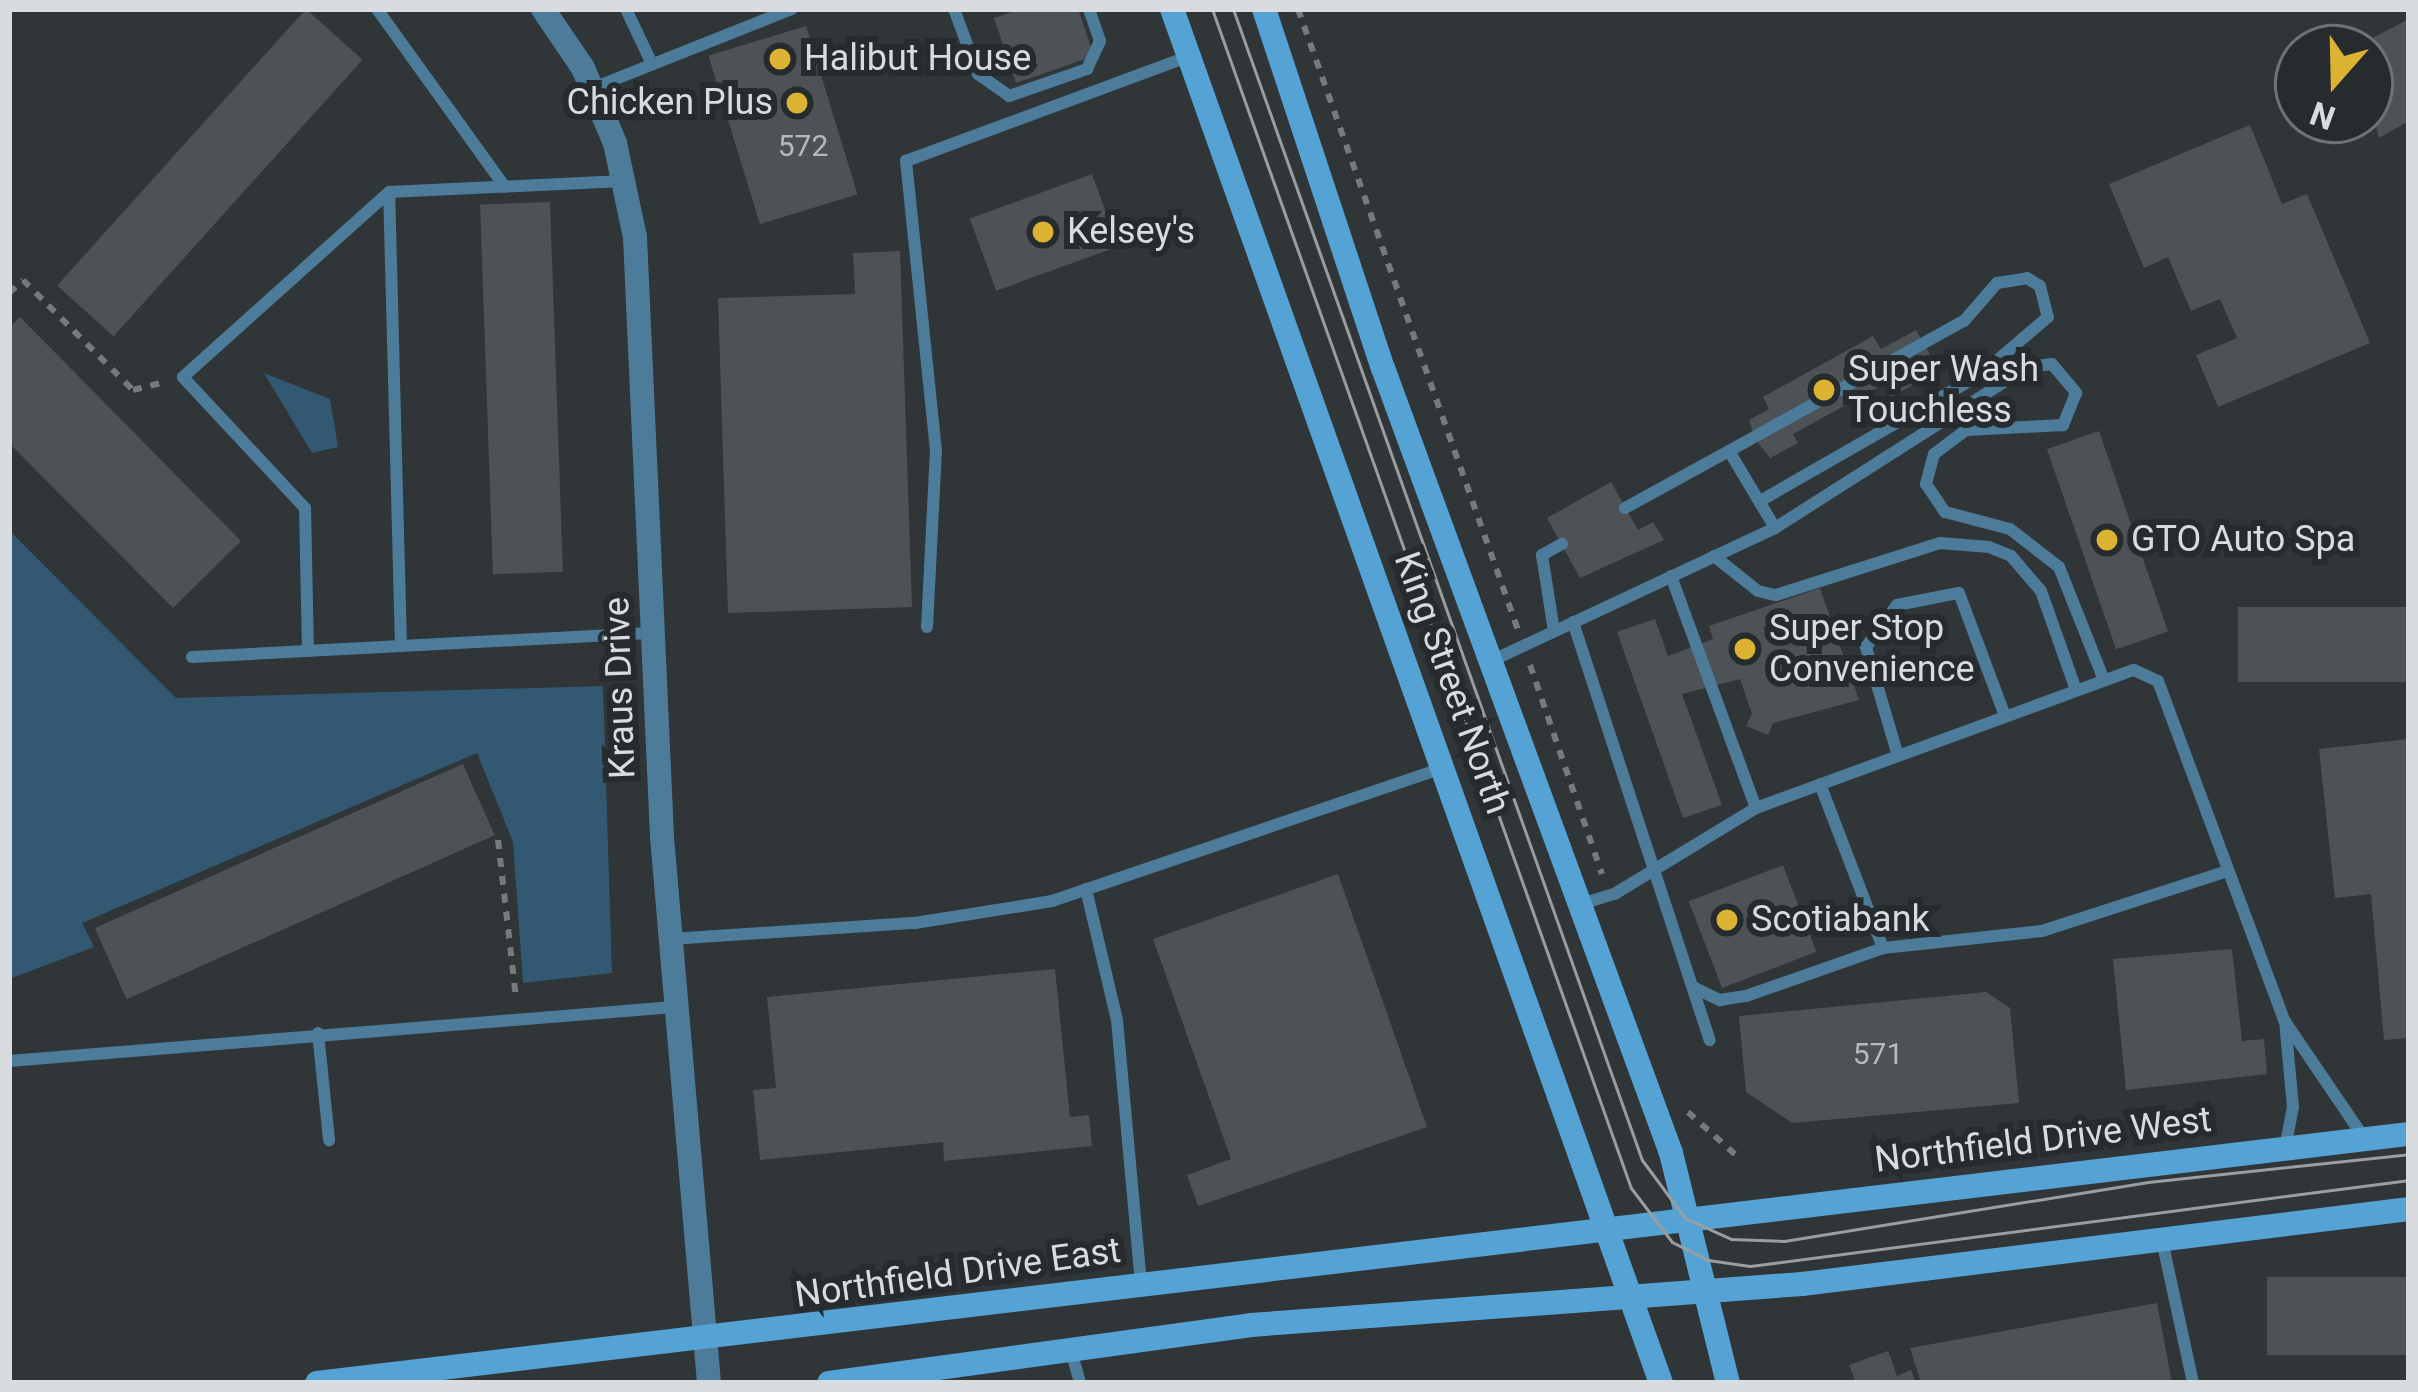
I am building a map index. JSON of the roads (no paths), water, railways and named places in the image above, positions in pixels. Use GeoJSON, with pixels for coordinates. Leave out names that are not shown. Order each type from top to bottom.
{"type":"FeatureCollection","features":[{"type":"Feature","properties":{"kind":"main road","name":"King Street North"},"geometry":{"type":"LineString","coordinates":[[1172,9],[1661,1383]]}},
{"type":"Feature","properties":{"kind":"main road","name":"King Street North"},"geometry":{"type":"LineString","coordinates":[[1264,9],[1488,663],[1671,1154],[1729,1383]]}},
{"type":"Feature","properties":{"kind":"main road","name":"Northfield Drive West"},"geometry":{"type":"LineString","coordinates":[[1607,1226],[2409,1134]]}},
{"type":"Feature","properties":{"kind":"main road"},"geometry":{"type":"LineString","coordinates":[[829,1383],[1251,1325],[1632,1293],[1703,1294],[2160,1235],[2409,1209]]}},
{"type":"Feature","properties":{"kind":"main road","name":"Northfield Drive East"},"geometry":{"type":"LineString","coordinates":[[317,1383],[704,1341],[1607,1226]]}},
{"type":"Feature","properties":{"kind":"street","name":"Kraus Drive"},"geometry":{"type":"LineString","coordinates":[[543,9],[592,88],[625,181],[635,237],[669,940],[709,1383]]}},
{"type":"Feature","properties":{"kind":"lane"},"geometry":{"type":"LineString","coordinates":[[377,9],[505,187]]}},
{"type":"Feature","properties":{"kind":"lane"},"geometry":{"type":"LineString","coordinates":[[626,9],[652,64]]}},
{"type":"Feature","properties":{"kind":"lane"},"geometry":{"type":"LineString","coordinates":[[592,88],[792,9]]}},
{"type":"Feature","properties":{"kind":"lane"},"geometry":{"type":"LineString","coordinates":[[954,9],[978,74],[1009,96],[1088,69],[1100,41],[1090,9]]}},
{"type":"Feature","properties":{"kind":"lane"},"geometry":{"type":"LineString","coordinates":[[927,627],[936,451],[906,161],[1191,56]]}},
{"type":"Feature","properties":{"kind":"lane"},"geometry":{"type":"LineString","coordinates":[[308,651],[305,508],[183,377],[389,192],[625,181]]}},
{"type":"Feature","properties":{"kind":"lane"},"geometry":{"type":"LineString","coordinates":[[389,192],[401,646]]}},
{"type":"Feature","properties":{"kind":"lane"},"geometry":{"type":"LineString","coordinates":[[1625,508],[1964,321],[1997,283],[2026,278],[2040,286],[2048,317],[1980,375],[1760,501]]}},
{"type":"Feature","properties":{"kind":"lane"},"geometry":{"type":"LineString","coordinates":[[1488,663],[1775,528],[2029,367],[2052,364],[2076,393],[2063,424],[1966,430],[1934,454],[1926,484],[1946,512],[2011,529],[2059,567],[2104,680]]}},
{"type":"Feature","properties":{"kind":"lane"},"geometry":{"type":"LineString","coordinates":[[1729,451],[1775,528]]}},
{"type":"Feature","properties":{"kind":"lane"},"geometry":{"type":"LineString","coordinates":[[1714,556],[1758,591],[1775,595],[1940,543],[1989,547],[2011,556],[2042,591],[2076,690]]}},
{"type":"Feature","properties":{"kind":"lane"},"geometry":{"type":"LineString","coordinates":[[1554,631],[1542,555],[1562,544]]}},
{"type":"Feature","properties":{"kind":"lane"},"geometry":{"type":"LineString","coordinates":[[1671,576],[1756,808]]}},
{"type":"Feature","properties":{"kind":"lane"},"geometry":{"type":"LineString","coordinates":[[1898,756],[1866,646],[1897,605],[1959,593],[2005,716]]}},
{"type":"Feature","properties":{"kind":"lane"},"geometry":{"type":"LineString","coordinates":[[1573,622],[1658,868],[1710,1040]]}},
{"type":"Feature","properties":{"kind":"lane"},"geometry":{"type":"LineString","coordinates":[[191,657],[655,632]]}},
{"type":"Feature","properties":{"kind":"lane"},"geometry":{"type":"LineString","coordinates":[[1580,905],[1609,896],[1756,808],[2134,670],[2158,681],[2284,1020],[2366,1139]]}},
{"type":"Feature","properties":{"kind":"lane"},"geometry":{"type":"LineString","coordinates":[[669,940],[915,923],[1086,889],[1444,768]]}},
{"type":"Feature","properties":{"kind":"lane"},"geometry":{"type":"LineString","coordinates":[[1820,784],[1883,948]]}},
{"type":"Feature","properties":{"kind":"lane"},"geometry":{"type":"LineString","coordinates":[[1695,988],[1720,1000],[1746,996],[1883,948],[2042,932],[2228,871]]}},
{"type":"Feature","properties":{"kind":"lane"},"geometry":{"type":"LineString","coordinates":[[1086,889],[1117,1020],[1141,1284]]}},
{"type":"Feature","properties":{"kind":"lane"},"geometry":{"type":"LineString","coordinates":[[9,1060],[518,1015],[674,1007]]}},
{"type":"Feature","properties":{"kind":"lane"},"geometry":{"type":"LineString","coordinates":[[2284,1020],[2293,1107],[2285,1148]]}},
{"type":"Feature","properties":{"kind":"lane"},"geometry":{"type":"LineString","coordinates":[[317,1033],[329,1140]]}},
{"type":"Feature","properties":{"kind":"lane"},"geometry":{"type":"LineString","coordinates":[[2160,1235],[2193,1383]]}},
{"type":"Feature","properties":{"kind":"lane"},"geometry":{"type":"LineString","coordinates":[[1071,1351],[1080,1383]]}},
{"type":"Feature","properties":{"kind":"tram line"},"geometry":{"type":"LineString","coordinates":[[1212,9],[1631,1188],[1672,1242],[1708,1260],[1750,1266],[2409,1180]]}},
{"type":"Feature","properties":{"kind":"tram line"},"geometry":{"type":"LineString","coordinates":[[1233,9],[1642,1160],[1685,1218],[1731,1239],[1784,1241],[2148,1182],[2409,1154]]}},
{"type":"Feature","properties":{"kind":"place","name":"Halibut House"},"geometry":{"type":"Point","coordinates":[780,59]}},
{"type":"Feature","properties":{"kind":"place","name":"Chicken Plus"},"geometry":{"type":"Point","coordinates":[797,103]}},
{"type":"Feature","properties":{"kind":"place","name":"Kelsey's"},"geometry":{"type":"Point","coordinates":[1043,232]}},
{"type":"Feature","properties":{"kind":"place","name":"Super Wash Touchless"},"geometry":{"type":"Point","coordinates":[1824,390]}},
{"type":"Feature","properties":{"kind":"place","name":"GTO Auto Spa"},"geometry":{"type":"Point","coordinates":[2107,540]}},
{"type":"Feature","properties":{"kind":"place","name":"Super Stop Convenience"},"geometry":{"type":"Point","coordinates":[1745,649]}},
{"type":"Feature","properties":{"kind":"place","name":"Scotiabank"},"geometry":{"type":"Point","coordinates":[1727,920]}}]}
